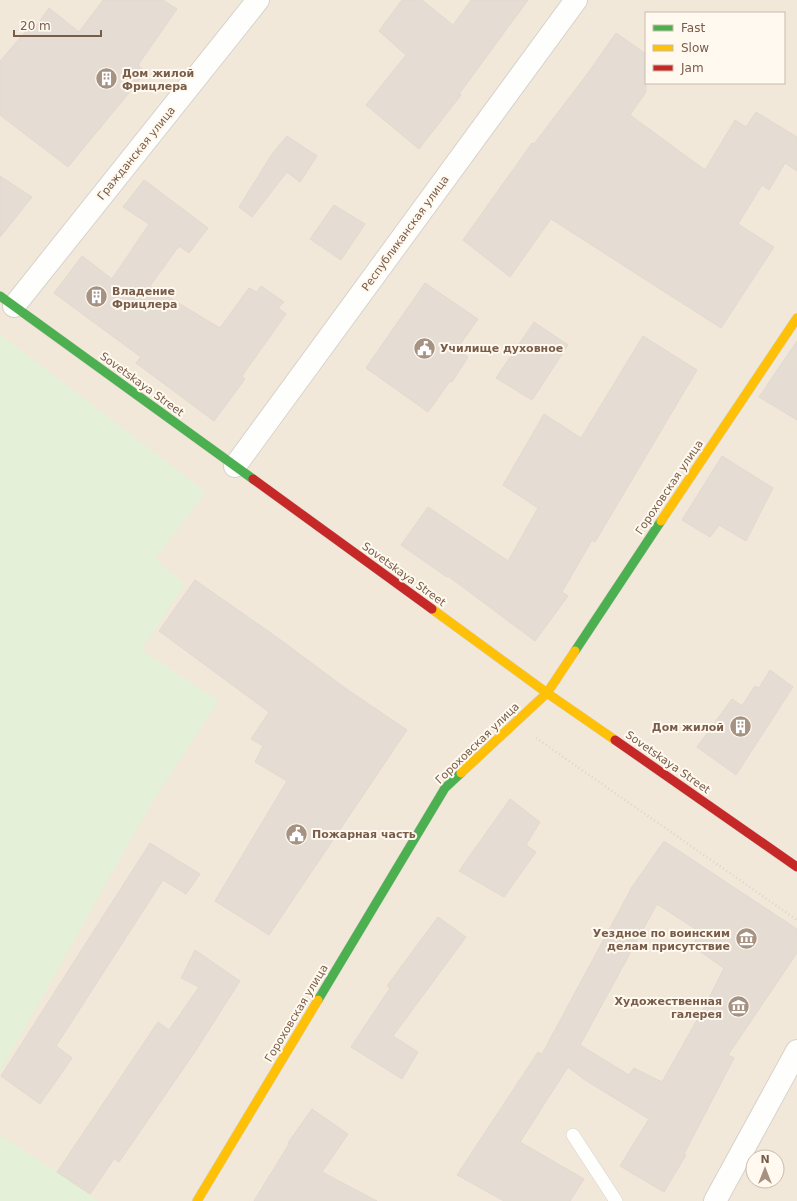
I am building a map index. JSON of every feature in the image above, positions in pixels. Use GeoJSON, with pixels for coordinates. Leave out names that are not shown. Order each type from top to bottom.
{"type":"FeatureCollection","features":[{"type":"Feature","properties":{"kind":"street","name":"Гражданская улица"},"geometry":{"type":"LineString","coordinates":[[7,301],[258,0]]}},
{"type":"Feature","properties":{"kind":"street","name":"Республиканская улица"},"geometry":{"type":"LineString","coordinates":[[235,466],[576,0]]}},
{"type":"Feature","properties":{"kind":"street","name":"Sovetskaya Street"},"geometry":{"type":"LineString","coordinates":[[7,301],[547,692],[797,867]]}},
{"type":"Feature","properties":{"kind":"street","name":"Гороховская улица"},"geometry":{"type":"LineString","coordinates":[[197,1201],[445,788],[547,692],[797,318]]}},
{"type":"Feature","properties":{"kind":"street"},"geometry":{"type":"LineString","coordinates":[[715,1201],[797,1051]]}},
{"type":"Feature","properties":{"kind":"lane"},"geometry":{"type":"LineString","coordinates":[[573,1134],[616,1201]]}},
{"type":"Feature","properties":{"kind":"path"},"geometry":{"type":"LineString","coordinates":[[514,723],[797,920]]}},
{"type":"Feature","properties":{"kind":"shaded area"},"geometry":{"type":"Polygon","coordinates":[[[0,0],[797,0],[797,1201],[0,1201],[0,0]]]}},
{"type":"Feature","properties":{"kind":"green space"},"geometry":{"type":"Polygon","coordinates":[[[0,334],[206,492],[155,559],[185,584],[142,650],[219,701],[151,804],[0,1072],[0,334]]]}},
{"type":"Feature","properties":{"kind":"green space"},"geometry":{"type":"Polygon","coordinates":[[[0,1135],[57,1172],[99,1201],[0,1201],[0,1135]]]}},
{"type":"Feature","properties":{"kind":"building"},"geometry":{"type":"Polygon","coordinates":[[[103,0],[163,0],[177,9],[138,65],[146,72],[68,167],[0,115],[0,61],[27,30],[31,33],[49,8],[79,32],[103,0]]]}},
{"type":"Feature","properties":{"kind":"building"},"geometry":{"type":"Polygon","coordinates":[[[402,0],[422,0],[453,25],[471,0],[528,0],[459,94],[461,95],[419,149],[366,105],[406,55],[379,31],[402,0]]]}},
{"type":"Feature","properties":{"kind":"building"},"geometry":{"type":"Polygon","coordinates":[[[616,33],[645,53],[646,92],[630,115],[705,170],[735,120],[746,127],[756,112],[797,137],[797,171],[785,163],[769,190],[762,185],[738,224],[774,247],[721,328],[551,219],[510,277],[463,240],[532,143],[534,144],[588,73],[616,33]]]}},
{"type":"Feature","properties":{"kind":"building"},"geometry":{"type":"Polygon","coordinates":[[[287,136],[317,156],[300,182],[287,172],[252,217],[239,207],[272,154],[287,136]]]}},
{"type":"Feature","properties":{"kind":"building"},"geometry":{"type":"Polygon","coordinates":[[[0,176],[32,197],[0,237],[0,176]]]}},
{"type":"Feature","properties":{"kind":"building"},"geometry":{"type":"Polygon","coordinates":[[[144,180],[208,228],[189,253],[179,246],[150,286],[220,328],[249,288],[257,292],[261,286],[284,302],[278,308],[286,314],[242,376],[245,379],[214,421],[136,363],[141,357],[54,293],[82,256],[112,279],[149,224],[123,207],[144,180]]]}},
{"type":"Feature","properties":{"kind":"building"},"geometry":{"type":"Polygon","coordinates":[[[334,205],[365,224],[341,260],[310,239],[334,205]]]}},
{"type":"Feature","properties":{"kind":"building"},"geometry":{"type":"Polygon","coordinates":[[[425,283],[478,319],[456,350],[468,357],[452,382],[450,381],[428,412],[366,368],[425,283]]]}},
{"type":"Feature","properties":{"kind":"building"},"geometry":{"type":"Polygon","coordinates":[[[534,322],[568,345],[532,400],[496,378],[534,322]]]}},
{"type":"Feature","properties":{"kind":"building"},"geometry":{"type":"Polygon","coordinates":[[[643,336],[697,370],[595,542],[592,540],[562,592],[568,596],[535,641],[448,576],[447,577],[401,545],[428,507],[508,561],[538,508],[503,485],[544,414],[581,438],[643,336]]]}},
{"type":"Feature","properties":{"kind":"building"},"geometry":{"type":"Polygon","coordinates":[[[797,341],[797,420],[759,397],[797,341]]]}},
{"type":"Feature","properties":{"kind":"building"},"geometry":{"type":"Polygon","coordinates":[[[722,456],[773,488],[746,541],[719,525],[710,537],[682,520],[722,456]]]}},
{"type":"Feature","properties":{"kind":"building"},"geometry":{"type":"Polygon","coordinates":[[[195,580],[278,638],[345,688],[407,730],[269,935],[215,901],[287,781],[255,762],[263,746],[251,739],[269,712],[159,631],[195,580]]]}},
{"type":"Feature","properties":{"kind":"building","name":"Дом жилой"},"geometry":{"type":"Polygon","coordinates":[[[770,670],[793,687],[736,775],[697,747],[732,699],[742,706],[755,686],[759,688],[770,670]]]}},
{"type":"Feature","properties":{"kind":"building"},"geometry":{"type":"Polygon","coordinates":[[[510,799],[540,822],[526,845],[536,852],[504,897],[459,871],[510,799]]]}},
{"type":"Feature","properties":{"kind":"building"},"geometry":{"type":"Polygon","coordinates":[[[664,841],[797,929],[797,953],[728,1055],[734,1058],[684,1154],[686,1155],[664,1192],[620,1166],[649,1119],[585,1080],[568,1067],[520,1142],[584,1179],[570,1201],[504,1201],[457,1175],[538,1052],[542,1054],[632,887],[664,841]],[[657,904],[580,1045],[629,1075],[634,1068],[662,1082],[706,1004],[724,968],[692,946],[700,932],[657,904]]]}},
{"type":"Feature","properties":{"kind":"building"},"geometry":{"type":"Polygon","coordinates":[[[150,843],[200,874],[186,894],[163,880],[56,1046],[72,1058],[40,1104],[1,1076],[150,843]]]}},
{"type":"Feature","properties":{"kind":"building"},"geometry":{"type":"Polygon","coordinates":[[[438,917],[466,937],[393,1036],[418,1052],[402,1079],[351,1047],[390,988],[387,986],[438,917]]]}},
{"type":"Feature","properties":{"kind":"building"},"geometry":{"type":"Polygon","coordinates":[[[195,950],[240,981],[196,1050],[119,1162],[114,1159],[90,1194],[57,1172],[158,1022],[169,1030],[199,987],[181,978],[195,950]]]}},
{"type":"Feature","properties":{"kind":"building"},"geometry":{"type":"Polygon","coordinates":[[[312,1109],[348,1134],[322,1172],[377,1201],[254,1201],[289,1144],[288,1143],[312,1109]]]}},
{"type":"Feature","properties":{"kind":"traffic: fast"},"geometry":{"type":"LineString","coordinates":[[0,296],[253,479]]}},
{"type":"Feature","properties":{"kind":"traffic: fast"},"geometry":{"type":"LineString","coordinates":[[575,651],[661,521]]}},
{"type":"Feature","properties":{"kind":"traffic: fast"},"geometry":{"type":"LineString","coordinates":[[318,1000],[445,788],[461,773]]}},
{"type":"Feature","properties":{"kind":"traffic: slow"},"geometry":{"type":"LineString","coordinates":[[661,521],[797,318]]}},
{"type":"Feature","properties":{"kind":"traffic: slow"},"geometry":{"type":"LineString","coordinates":[[432,609],[547,693],[615,740]]}},
{"type":"Feature","properties":{"kind":"traffic: slow"},"geometry":{"type":"LineString","coordinates":[[461,773],[547,693],[575,651]]}},
{"type":"Feature","properties":{"kind":"traffic: slow"},"geometry":{"type":"LineString","coordinates":[[197,1201],[318,1000]]}},
{"type":"Feature","properties":{"kind":"traffic: jam"},"geometry":{"type":"LineString","coordinates":[[253,479],[432,609]]}},
{"type":"Feature","properties":{"kind":"traffic: jam"},"geometry":{"type":"LineString","coordinates":[[615,740],[797,867]]}},
{"type":"Feature","properties":{"kind":"place","name":"Дом жилой Фрицлера"},"geometry":{"type":"Point","coordinates":[107,79]}},
{"type":"Feature","properties":{"kind":"place","name":"Владение Фрицлера"},"geometry":{"type":"Point","coordinates":[97,297]}},
{"type":"Feature","properties":{"kind":"place","name":"Училище духовное"},"geometry":{"type":"Point","coordinates":[424,348]}},
{"type":"Feature","properties":{"kind":"place","name":"Дом жилой"},"geometry":{"type":"Point","coordinates":[740,727]}},
{"type":"Feature","properties":{"kind":"place","name":"Пожарная часть"},"geometry":{"type":"Point","coordinates":[296,834]}},
{"type":"Feature","properties":{"kind":"place","name":"Уездное по воинским делам присутствие"},"geometry":{"type":"Point","coordinates":[746,939]}},
{"type":"Feature","properties":{"kind":"place","name":"Художественная галерея"},"geometry":{"type":"Point","coordinates":[738,1007]}}]}
